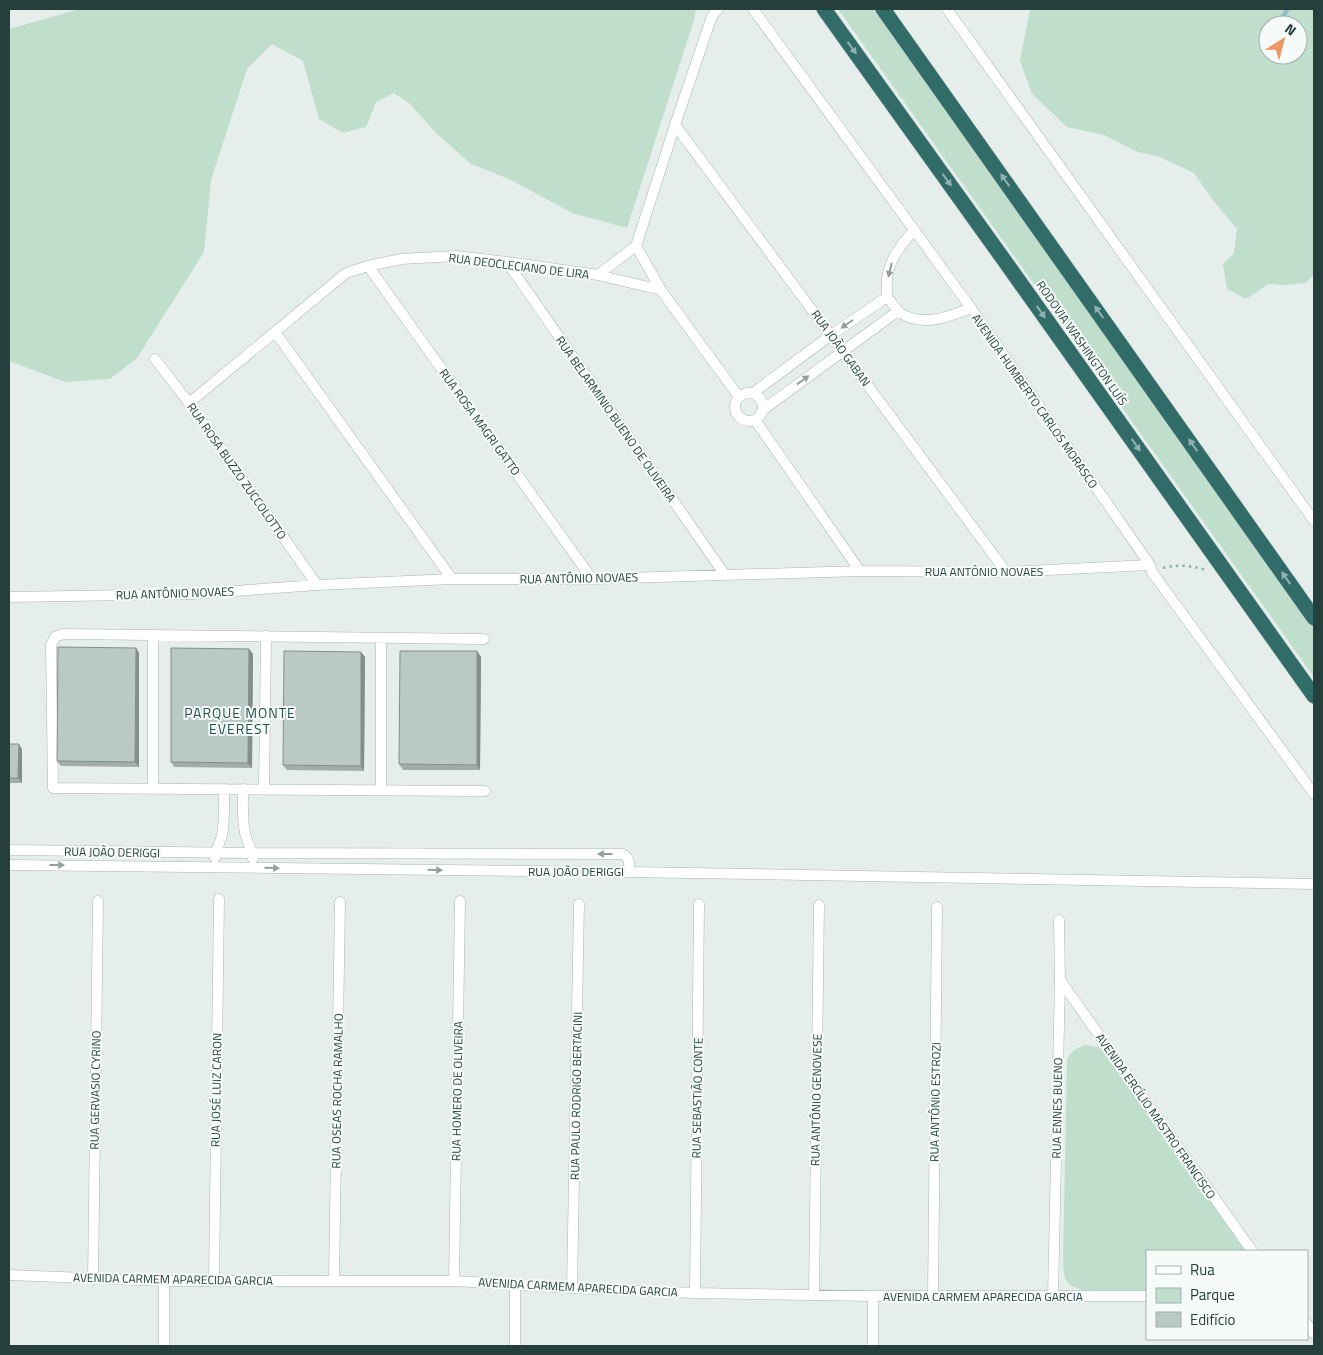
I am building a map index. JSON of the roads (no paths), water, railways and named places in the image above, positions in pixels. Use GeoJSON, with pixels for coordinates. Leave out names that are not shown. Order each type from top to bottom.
{"type":"FeatureCollection","features":[{"type":"Feature","properties":{"kind":"highway","name":"RODOVIA WASHINGTON LUÍS"},"geometry":{"type":"LineString","coordinates":[[824,9],[1314,696]]}},
{"type":"Feature","properties":{"kind":"highway"},"geometry":{"type":"LineString","coordinates":[[884,9],[1314,618]]}},
{"type":"Feature","properties":{"kind":"street"},"geometry":{"type":"LineString","coordinates":[[718,9],[712,16],[636,246],[661,290],[739,397]]}},
{"type":"Feature","properties":{"kind":"street","name":"AVENIDA HUMBERTO CARLOS MORASCO"},"geometry":{"type":"LineString","coordinates":[[753,9],[971,308],[1151,569],[1314,794]]}},
{"type":"Feature","properties":{"kind":"street"},"geometry":{"type":"LineString","coordinates":[[947,9],[1314,521]]}},
{"type":"Feature","properties":{"kind":"street","name":"RUA JOÃO GABAN"},"geometry":{"type":"LineString","coordinates":[[675,124],[1006,572]]}},
{"type":"Feature","properties":{"kind":"street"},"geometry":{"type":"LineString","coordinates":[[914,230],[899,247],[893,258],[888,274],[887,297],[898,311],[914,319],[932,320],[971,308]]}},
{"type":"Feature","properties":{"kind":"street","name":"RUA DEOCLECIANO DE LIRA"},"geometry":{"type":"LineString","coordinates":[[189,403],[346,273],[401,259],[456,256],[598,275],[636,246]]}},
{"type":"Feature","properties":{"kind":"street","name":"RUA BELARMINIO BUENO DE OLIVEIRA"},"geometry":{"type":"LineString","coordinates":[[507,262],[725,575]]}},
{"type":"Feature","properties":{"kind":"street","name":"RUA ROSA MAGRI GATTO"},"geometry":{"type":"LineString","coordinates":[[368,266],[592,579]]}},
{"type":"Feature","properties":{"kind":"street"},"geometry":{"type":"LineString","coordinates":[[598,275],[661,290]]}},
{"type":"Feature","properties":{"kind":"street"},"geometry":{"type":"LineString","coordinates":[[887,297],[831,335],[753,393],[743,394],[739,397],[735,406],[738,415],[746,421],[755,420],[762,414],[764,409],[898,311]]}},
{"type":"Feature","properties":{"kind":"street"},"geometry":{"type":"LineString","coordinates":[[275,332],[452,579]]}},
{"type":"Feature","properties":{"kind":"street","name":"RUA ROSA BUZZO ZUCCOLOTTO"},"geometry":{"type":"LineString","coordinates":[[155,360],[189,403],[317,585]]}},
{"type":"Feature","properties":{"kind":"street"},"geometry":{"type":"LineString","coordinates":[[753,393],[761,399],[764,409]]}},
{"type":"Feature","properties":{"kind":"street"},"geometry":{"type":"LineString","coordinates":[[755,420],[860,571]]}},
{"type":"Feature","properties":{"kind":"street","name":"RUA ANTÔNIO NOVAES"},"geometry":{"type":"LineString","coordinates":[[9,597],[192,594],[317,585],[452,579],[592,579],[860,571],[1006,572],[1151,569]]}},
{"type":"Feature","properties":{"kind":"street"},"geometry":{"type":"LineString","coordinates":[[484,639],[62,634],[55,638],[51,645],[53,788],[485,791]]}},
{"type":"Feature","properties":{"kind":"street"},"geometry":{"type":"LineString","coordinates":[[153,635],[154,788]]}},
{"type":"Feature","properties":{"kind":"street"},"geometry":{"type":"LineString","coordinates":[[264,789],[266,636]]}},
{"type":"Feature","properties":{"kind":"street"},"geometry":{"type":"LineString","coordinates":[[381,638],[381,790]]}},
{"type":"Feature","properties":{"kind":"street"},"geometry":{"type":"LineString","coordinates":[[214,867],[216,853],[222,837],[224,789]]}},
{"type":"Feature","properties":{"kind":"street"},"geometry":{"type":"LineString","coordinates":[[243,789],[244,829],[252,853],[253,868]]}},
{"type":"Feature","properties":{"kind":"street","name":"RUA JOÃO DERIGGI"},"geometry":{"type":"LineString","coordinates":[[9,850],[216,853],[622,854],[629,861],[629,872],[9,865]]}},
{"type":"Feature","properties":{"kind":"street"},"geometry":{"type":"LineString","coordinates":[[629,872],[1314,884]]}},
{"type":"Feature","properties":{"kind":"street","name":"RUA JOSÉ LUIZ CARON"},"geometry":{"type":"LineString","coordinates":[[214,1281],[219,899]]}},
{"type":"Feature","properties":{"kind":"street","name":"RUA HOMERO DE OLIVEIRA"},"geometry":{"type":"LineString","coordinates":[[454,1282],[460,901]]}},
{"type":"Feature","properties":{"kind":"street","name":"RUA GERVASIO CYRINO"},"geometry":{"type":"LineString","coordinates":[[93,1279],[98,902]]}},
{"type":"Feature","properties":{"kind":"street","name":"RUA OSEAS ROCHA RAMALHO"},"geometry":{"type":"LineString","coordinates":[[334,1281],[340,902]]}},
{"type":"Feature","properties":{"kind":"street","name":"RUA PAULO RODRIGO BERTACINI"},"geometry":{"type":"LineString","coordinates":[[572,1288],[579,904]]}},
{"type":"Feature","properties":{"kind":"street","name":"RUA SEBASTIÃO CONTE"},"geometry":{"type":"LineString","coordinates":[[695,1293],[699,904]]}},
{"type":"Feature","properties":{"kind":"street","name":"RUA ANTÔNIO GENOVESE"},"geometry":{"type":"LineString","coordinates":[[814,1294],[819,905]]}},
{"type":"Feature","properties":{"kind":"street","name":"RUA ANTÔNIO ESTROZI"},"geometry":{"type":"LineString","coordinates":[[932,1297],[937,907]]}},
{"type":"Feature","properties":{"kind":"street","name":"RUA ENNES BUENO"},"geometry":{"type":"LineString","coordinates":[[1053,1296],[1060,980],[1058,920]]}},
{"type":"Feature","properties":{"kind":"street","name":"AVENIDA ERCÍLIO MASTRO FRANCISCO"},"geometry":{"type":"LineString","coordinates":[[1060,980],[1251,1250]]}},
{"type":"Feature","properties":{"kind":"street","name":"AVENIDA CARMEM APARECIDA GARCIA"},"geometry":{"type":"LineString","coordinates":[[9,1275],[164,1281],[454,1282],[695,1293],[932,1297],[1146,1296]]}},
{"type":"Feature","properties":{"kind":"street"},"geometry":{"type":"LineString","coordinates":[[164,1281],[164,1346]]}},
{"type":"Feature","properties":{"kind":"street"},"geometry":{"type":"LineString","coordinates":[[515,1285],[515,1346]]}},
{"type":"Feature","properties":{"kind":"street"},"geometry":{"type":"LineString","coordinates":[[873,1296],[873,1346]]}},
{"type":"Feature","properties":{"kind":"waterway"},"geometry":{"type":"LineString","coordinates":[[1284,15],[1288,9]]}},
{"type":"Feature","properties":{"kind":"district","name":"PARQUE MONTE EVEREST"},"geometry":{"type":"Point","coordinates":[240,720]}}]}
